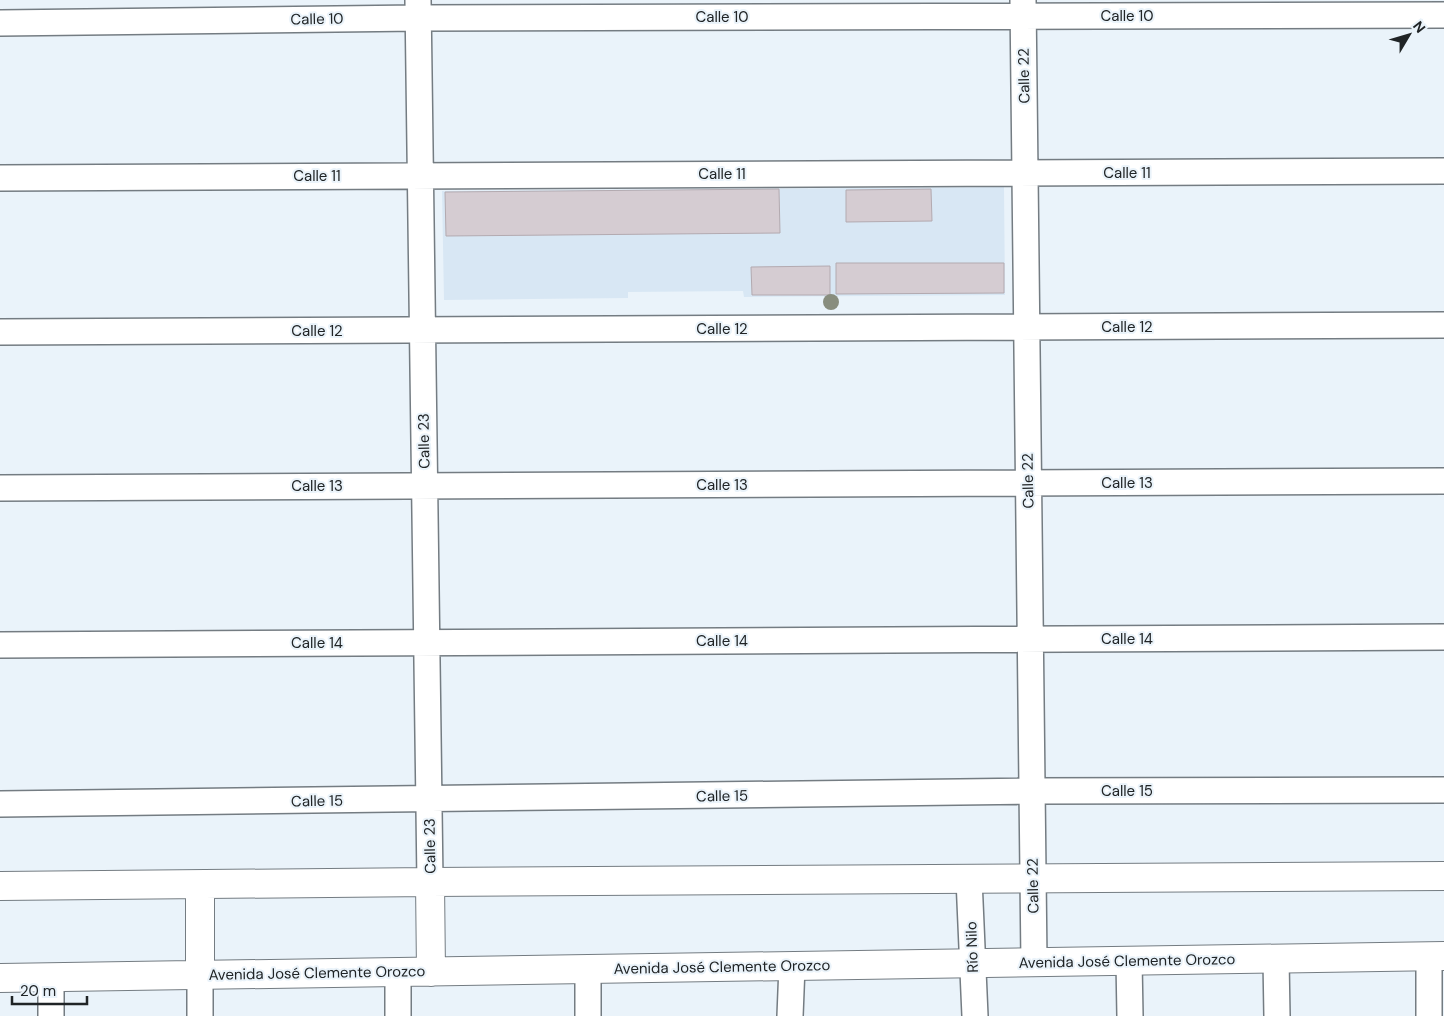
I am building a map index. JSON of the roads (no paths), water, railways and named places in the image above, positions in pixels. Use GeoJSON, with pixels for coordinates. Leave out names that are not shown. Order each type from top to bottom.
{"type":"FeatureCollection","features":[{"type":"Feature","properties":{"kind":"street","name":"Calle 10"},"geometry":{"type":"LineString","coordinates":[[0,23],[418,9],[1023,8],[1444,15]]}},
{"type":"Feature","properties":{"kind":"street","name":"Calle 22"},"geometry":{"type":"LineString","coordinates":[[1023,8],[1034,962]]}},
{"type":"Feature","properties":{"kind":"street","name":"Calle 23"},"geometry":{"type":"LineString","coordinates":[[418,9],[430,882]]}},
{"type":"Feature","properties":{"kind":"street","name":"Calle 11"},"geometry":{"type":"LineString","coordinates":[[0,178],[1444,171]]}},
{"type":"Feature","properties":{"kind":"street","name":"Calle 12"},"geometry":{"type":"LineString","coordinates":[[0,332],[1444,326]]}},
{"type":"Feature","properties":{"kind":"street","name":"Calle 13"},"geometry":{"type":"LineString","coordinates":[[0,488],[1444,481]]}},
{"type":"Feature","properties":{"kind":"street","name":"Calle 14"},"geometry":{"type":"LineString","coordinates":[[0,645],[1444,637]]}},
{"type":"Feature","properties":{"kind":"street","name":"Calle 15"},"geometry":{"type":"LineString","coordinates":[[0,804],[1032,791],[1444,790]]}},
{"type":"Feature","properties":{"kind":"street"},"geometry":{"type":"LineString","coordinates":[[0,886],[1444,876]]}},
{"type":"Feature","properties":{"kind":"street","name":"Río Nilo"},"geometry":{"type":"LineString","coordinates":[[969,879],[975,1016]]}},
{"type":"Feature","properties":{"kind":"street"},"geometry":{"type":"LineString","coordinates":[[430,882],[431,972]]}},
{"type":"Feature","properties":{"kind":"street"},"geometry":{"type":"LineString","coordinates":[[200,885],[200,1016]]}},
{"type":"Feature","properties":{"kind":"street"},"geometry":{"type":"LineString","coordinates":[[1430,1016],[1436,956]]}},
{"type":"Feature","properties":{"kind":"street","name":"Avenida José Clemente Orozco"},"geometry":{"type":"LineString","coordinates":[[0,978],[1436,956]]}},
{"type":"Feature","properties":{"kind":"street"},"geometry":{"type":"LineString","coordinates":[[1276,959],[1277,1016]]}},
{"type":"Feature","properties":{"kind":"street"},"geometry":{"type":"LineString","coordinates":[[1129,961],[1130,1016]]}},
{"type":"Feature","properties":{"kind":"street"},"geometry":{"type":"LineString","coordinates":[[790,1016],[792,966]]}},
{"type":"Feature","properties":{"kind":"street"},"geometry":{"type":"LineString","coordinates":[[588,969],[588,1016]]}},
{"type":"Feature","properties":{"kind":"street"},"geometry":{"type":"LineString","coordinates":[[398,972],[398,1016]]}},
{"type":"Feature","properties":{"kind":"street"},"geometry":{"type":"LineString","coordinates":[[51,977],[51,1016]]}}]}
